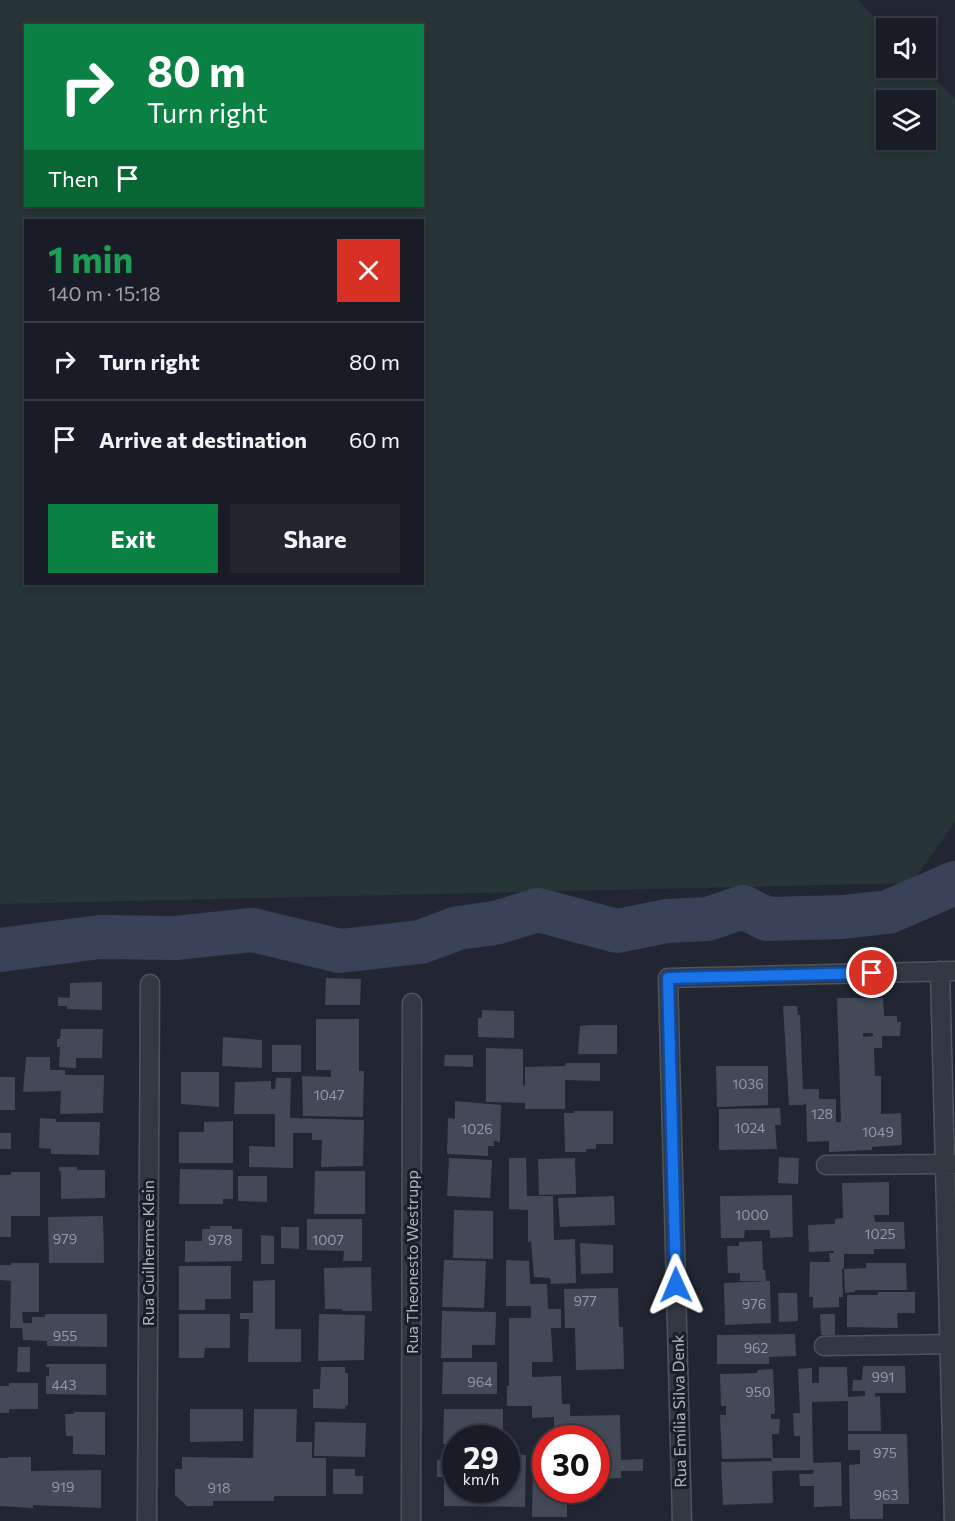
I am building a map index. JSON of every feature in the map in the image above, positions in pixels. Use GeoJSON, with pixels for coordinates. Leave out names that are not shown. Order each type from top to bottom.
{"type":"FeatureCollection","features":[{"type":"Feature","properties":{"kind":"street","name":"Rua Emília Silva Denk"},"geometry":{"type":"LineString","coordinates":[[682,1521],[668,978],[948,971]]}},
{"type":"Feature","properties":{"kind":"street"},"geometry":{"type":"LineString","coordinates":[[948,971],[954,1521]]}},
{"type":"Feature","properties":{"kind":"street","name":"Rua Guilherme Klein"},"geometry":{"type":"LineString","coordinates":[[147,1521],[150,984]]}},
{"type":"Feature","properties":{"kind":"street","name":"Rua Theonesto Westrupp"},"geometry":{"type":"LineString","coordinates":[[411,1521],[412,1003]]}},
{"type":"Feature","properties":{"kind":"street"},"geometry":{"type":"LineString","coordinates":[[826,1165],[950,1164]]}},
{"type":"Feature","properties":{"kind":"street"},"geometry":{"type":"LineString","coordinates":[[824,1346],[952,1344]]}},
{"type":"Feature","properties":{"kind":"shaded area"},"geometry":{"type":"Polygon","coordinates":[[[0,0],[858,0],[876,19],[876,78],[934,78],[955,99],[955,822],[912,883],[0,904],[0,0]]]}},
{"type":"Feature","properties":{"kind":"building"},"geometry":{"type":"Polygon","coordinates":[[[326,978],[361,979],[360,1005],[325,1005],[326,978]]]}},
{"type":"Feature","properties":{"kind":"building"},"geometry":{"type":"Polygon","coordinates":[[[102,982],[102,1010],[67,1009],[67,1006],[58,1006],[58,997],[70,998],[70,983],[102,982]]]}},
{"type":"Feature","properties":{"kind":"building"},"geometry":{"type":"Polygon","coordinates":[[[837,998],[883,998],[884,1016],[897,1016],[897,1022],[901,1022],[900,1036],[882,1036],[882,1048],[874,1048],[875,1076],[881,1076],[881,1114],[901,1113],[902,1145],[872,1147],[872,1150],[829,1152],[829,1141],[807,1142],[806,1103],[789,1105],[783,1006],[797,1006],[798,1015],[800,1015],[803,1089],[819,1089],[819,1099],[836,1099],[836,1122],[841,1122],[837,998]],[[863,1033],[863,1037],[873,1036],[873,1033],[863,1033]]]}},
{"type":"Feature","properties":{"kind":"building"},"geometry":{"type":"Polygon","coordinates":[[[482,1010],[514,1011],[514,1038],[478,1037],[478,1018],[482,1018],[482,1010]]]}},
{"type":"Feature","properties":{"kind":"building"},"geometry":{"type":"Polygon","coordinates":[[[316,1019],[359,1019],[359,1071],[364,1071],[363,1117],[303,1116],[302,1076],[331,1077],[331,1070],[316,1070],[316,1019]]]}},
{"type":"Feature","properties":{"kind":"building"},"geometry":{"type":"Polygon","coordinates":[[[617,1025],[617,1054],[578,1054],[580,1026],[617,1025]]]}},
{"type":"Feature","properties":{"kind":"building"},"geometry":{"type":"Polygon","coordinates":[[[61,1029],[103,1029],[102,1058],[76,1058],[76,1068],[59,1067],[60,1047],[57,1047],[57,1039],[60,1039],[61,1029]]]}},
{"type":"Feature","properties":{"kind":"building"},"geometry":{"type":"Polygon","coordinates":[[[223,1037],[262,1040],[262,1068],[222,1066],[223,1037]]]}},
{"type":"Feature","properties":{"kind":"building"},"geometry":{"type":"Polygon","coordinates":[[[272,1045],[301,1045],[301,1072],[272,1072],[272,1045]]]}},
{"type":"Feature","properties":{"kind":"building"},"geometry":{"type":"Polygon","coordinates":[[[486,1048],[523,1049],[523,1086],[525,1085],[525,1067],[565,1066],[566,1063],[600,1063],[600,1081],[565,1080],[565,1109],[525,1109],[525,1103],[486,1102],[486,1048]]]}},
{"type":"Feature","properties":{"kind":"building"},"geometry":{"type":"Polygon","coordinates":[[[445,1055],[473,1055],[473,1067],[444,1066],[445,1055]]]}},
{"type":"Feature","properties":{"kind":"building"},"geometry":{"type":"Polygon","coordinates":[[[26,1057],[50,1057],[50,1070],[65,1070],[65,1075],[104,1075],[103,1113],[60,1114],[61,1091],[23,1092],[26,1057]]]}},
{"type":"Feature","properties":{"kind":"building"},"geometry":{"type":"Polygon","coordinates":[[[716,1066],[768,1066],[768,1105],[717,1107],[716,1066]]]}},
{"type":"Feature","properties":{"kind":"building"},"geometry":{"type":"Polygon","coordinates":[[[181,1072],[219,1072],[219,1107],[181,1104],[181,1072]]]}},
{"type":"Feature","properties":{"kind":"building"},"geometry":{"type":"Polygon","coordinates":[[[0,1077],[15,1077],[15,1110],[0,1110],[0,1077]]]}},
{"type":"Feature","properties":{"kind":"building"},"geometry":{"type":"Polygon","coordinates":[[[276,1078],[291,1078],[290,1118],[364,1120],[363,1166],[321,1167],[322,1140],[312,1140],[312,1133],[293,1133],[293,1168],[249,1167],[249,1146],[275,1147],[275,1114],[234,1114],[235,1082],[271,1081],[271,1089],[275,1089],[276,1078]]]}},
{"type":"Feature","properties":{"kind":"building"},"geometry":{"type":"Polygon","coordinates":[[[455,1101],[501,1105],[500,1142],[494,1141],[494,1146],[488,1146],[488,1156],[447,1154],[448,1118],[455,1119],[455,1101]]]}},
{"type":"Feature","properties":{"kind":"building"},"geometry":{"type":"Polygon","coordinates":[[[780,1108],[781,1125],[775,1125],[777,1149],[719,1150],[719,1109],[780,1108]]]}},
{"type":"Feature","properties":{"kind":"building"},"geometry":{"type":"Polygon","coordinates":[[[574,1111],[613,1111],[613,1144],[596,1144],[596,1149],[586,1149],[586,1152],[565,1152],[564,1113],[574,1113],[574,1111]]]}},
{"type":"Feature","properties":{"kind":"building"},"geometry":{"type":"Polygon","coordinates":[[[40,1118],[56,1119],[56,1122],[100,1122],[99,1155],[51,1154],[51,1149],[39,1148],[40,1118]]]}},
{"type":"Feature","properties":{"kind":"building"},"geometry":{"type":"Polygon","coordinates":[[[233,1121],[233,1163],[179,1163],[179,1132],[204,1132],[204,1122],[233,1121]]]}},
{"type":"Feature","properties":{"kind":"building"},"geometry":{"type":"Polygon","coordinates":[[[0,1133],[11,1133],[11,1149],[0,1149],[0,1133]]]}},
{"type":"Feature","properties":{"kind":"building"},"geometry":{"type":"Polygon","coordinates":[[[779,1157],[799,1158],[798,1184],[778,1183],[779,1157]]]}},
{"type":"Feature","properties":{"kind":"building"},"geometry":{"type":"Polygon","coordinates":[[[449,1158],[492,1160],[490,1198],[447,1196],[449,1158]]]}},
{"type":"Feature","properties":{"kind":"building"},"geometry":{"type":"Polygon","coordinates":[[[509,1158],[526,1158],[527,1196],[553,1196],[554,1240],[575,1239],[576,1283],[551,1284],[550,1278],[534,1277],[531,1241],[528,1242],[528,1210],[509,1209],[509,1158]]]}},
{"type":"Feature","properties":{"kind":"building"},"geometry":{"type":"Polygon","coordinates":[[[575,1158],[576,1194],[539,1195],[538,1159],[575,1158]]]}},
{"type":"Feature","properties":{"kind":"building"},"geometry":{"type":"Polygon","coordinates":[[[59,1167],[77,1167],[77,1170],[105,1170],[105,1198],[61,1199],[59,1167]]]}},
{"type":"Feature","properties":{"kind":"building"},"geometry":{"type":"Polygon","coordinates":[[[180,1169],[233,1170],[233,1199],[223,1199],[223,1204],[179,1204],[180,1169]]]}},
{"type":"Feature","properties":{"kind":"building"},"geometry":{"type":"Polygon","coordinates":[[[315,1171],[365,1171],[365,1214],[314,1214],[315,1171]]]}},
{"type":"Feature","properties":{"kind":"building"},"geometry":{"type":"Polygon","coordinates":[[[11,1172],[40,1172],[40,1216],[11,1216],[11,1237],[0,1237],[0,1175],[11,1175],[11,1172]]]}},
{"type":"Feature","properties":{"kind":"building"},"geometry":{"type":"Polygon","coordinates":[[[238,1176],[267,1176],[267,1202],[238,1201],[238,1176]]]}},
{"type":"Feature","properties":{"kind":"building"},"geometry":{"type":"Polygon","coordinates":[[[889,1182],[889,1215],[874,1215],[875,1222],[904,1222],[905,1249],[874,1249],[874,1254],[844,1254],[843,1297],[839,1297],[839,1307],[813,1308],[813,1297],[809,1297],[810,1262],[830,1262],[829,1253],[834,1253],[834,1251],[809,1252],[808,1225],[835,1224],[835,1219],[843,1218],[842,1183],[889,1182]]]}},
{"type":"Feature","properties":{"kind":"building"},"geometry":{"type":"Polygon","coordinates":[[[792,1195],[793,1237],[770,1238],[770,1230],[745,1230],[744,1238],[721,1238],[720,1196],[792,1195]]]}},
{"type":"Feature","properties":{"kind":"building"},"geometry":{"type":"Polygon","coordinates":[[[614,1196],[615,1225],[560,1227],[558,1198],[614,1196]]]}},
{"type":"Feature","properties":{"kind":"building"},"geometry":{"type":"Polygon","coordinates":[[[454,1210],[493,1211],[493,1259],[453,1258],[454,1210]]]}},
{"type":"Feature","properties":{"kind":"building"},"geometry":{"type":"Polygon","coordinates":[[[103,1216],[104,1263],[49,1263],[48,1217],[103,1216]]]}},
{"type":"Feature","properties":{"kind":"building"},"geometry":{"type":"Polygon","coordinates":[[[307,1219],[362,1219],[362,1261],[343,1261],[344,1251],[307,1250],[307,1219]]]}},
{"type":"Feature","properties":{"kind":"building"},"geometry":{"type":"Polygon","coordinates":[[[210,1226],[232,1226],[232,1229],[242,1229],[242,1261],[185,1262],[185,1241],[202,1241],[202,1229],[210,1229],[210,1226]]]}},
{"type":"Feature","properties":{"kind":"building"},"geometry":{"type":"Polygon","coordinates":[[[281,1227],[299,1227],[299,1249],[281,1248],[281,1227]]]}},
{"type":"Feature","properties":{"kind":"building"},"geometry":{"type":"Polygon","coordinates":[[[261,1235],[274,1236],[274,1264],[261,1264],[261,1235]]]}},
{"type":"Feature","properties":{"kind":"building"},"geometry":{"type":"Polygon","coordinates":[[[762,1241],[763,1270],[765,1270],[766,1281],[740,1281],[740,1273],[728,1273],[727,1246],[739,1246],[739,1242],[762,1241]]]}},
{"type":"Feature","properties":{"kind":"building"},"geometry":{"type":"Polygon","coordinates":[[[580,1243],[613,1245],[613,1273],[581,1274],[580,1243]]]}},
{"type":"Feature","properties":{"kind":"building"},"geometry":{"type":"Polygon","coordinates":[[[444,1260],[486,1261],[484,1308],[442,1307],[444,1260]]]}},
{"type":"Feature","properties":{"kind":"building"},"geometry":{"type":"Polygon","coordinates":[[[506,1260],[529,1261],[530,1284],[547,1284],[548,1309],[561,1309],[561,1328],[551,1328],[553,1362],[532,1362],[532,1377],[561,1376],[562,1404],[570,1404],[570,1416],[620,1415],[621,1460],[643,1459],[643,1471],[621,1471],[621,1478],[610,1478],[610,1425],[554,1425],[554,1417],[532,1418],[532,1406],[507,1406],[509,1318],[531,1318],[531,1306],[506,1306],[506,1260]]]}},
{"type":"Feature","properties":{"kind":"building"},"geometry":{"type":"Polygon","coordinates":[[[11,1263],[39,1263],[39,1312],[22,1312],[23,1323],[32,1323],[32,1317],[45,1317],[45,1314],[107,1314],[107,1347],[47,1346],[47,1341],[23,1340],[22,1328],[10,1328],[11,1281],[0,1280],[0,1265],[11,1265],[11,1263]]]}},
{"type":"Feature","properties":{"kind":"building"},"geometry":{"type":"Polygon","coordinates":[[[866,1263],[906,1263],[907,1290],[855,1290],[855,1292],[845,1293],[844,1269],[866,1268],[866,1263]]]}},
{"type":"Feature","properties":{"kind":"building"},"geometry":{"type":"Polygon","coordinates":[[[179,1266],[231,1266],[231,1299],[205,1299],[205,1310],[179,1310],[179,1266]]]}},
{"type":"Feature","properties":{"kind":"building"},"geometry":{"type":"Polygon","coordinates":[[[371,1267],[372,1311],[325,1309],[324,1268],[371,1267]]]}},
{"type":"Feature","properties":{"kind":"building"},"geometry":{"type":"Polygon","coordinates":[[[275,1280],[275,1329],[301,1329],[301,1362],[248,1362],[249,1319],[240,1319],[240,1313],[253,1313],[253,1281],[275,1280]]]}},
{"type":"Feature","properties":{"kind":"building"},"geometry":{"type":"Polygon","coordinates":[[[770,1281],[771,1323],[725,1325],[724,1283],[770,1281]]]}},
{"type":"Feature","properties":{"kind":"building"},"geometry":{"type":"Polygon","coordinates":[[[618,1288],[619,1327],[623,1327],[624,1369],[576,1370],[575,1328],[565,1328],[564,1289],[618,1288]]]}},
{"type":"Feature","properties":{"kind":"building"},"geometry":{"type":"Polygon","coordinates":[[[878,1292],[915,1292],[915,1313],[897,1313],[898,1328],[847,1327],[847,1295],[878,1295],[878,1292]]]}},
{"type":"Feature","properties":{"kind":"building"},"geometry":{"type":"Polygon","coordinates":[[[778,1293],[797,1293],[798,1321],[779,1322],[778,1293]]]}},
{"type":"Feature","properties":{"kind":"building"},"geometry":{"type":"Polygon","coordinates":[[[442,1311],[496,1312],[495,1345],[472,1345],[472,1358],[441,1358],[442,1311]]]}},
{"type":"Feature","properties":{"kind":"building"},"geometry":{"type":"Polygon","coordinates":[[[179,1314],[230,1314],[230,1348],[205,1348],[204,1358],[179,1358],[179,1314]]]}},
{"type":"Feature","properties":{"kind":"building"},"geometry":{"type":"Polygon","coordinates":[[[319,1314],[365,1315],[364,1360],[318,1361],[319,1314]]]}},
{"type":"Feature","properties":{"kind":"building"},"geometry":{"type":"Polygon","coordinates":[[[820,1314],[835,1314],[835,1335],[821,1335],[820,1314]]]}},
{"type":"Feature","properties":{"kind":"building"},"geometry":{"type":"Polygon","coordinates":[[[795,1334],[796,1356],[769,1357],[769,1364],[717,1364],[717,1335],[795,1334]]]}},
{"type":"Feature","properties":{"kind":"building"},"geometry":{"type":"Polygon","coordinates":[[[18,1347],[30,1347],[30,1372],[17,1372],[18,1347]]]}},
{"type":"Feature","properties":{"kind":"building"},"geometry":{"type":"Polygon","coordinates":[[[443,1362],[497,1362],[497,1394],[442,1394],[443,1362]]]}},
{"type":"Feature","properties":{"kind":"building"},"geometry":{"type":"Polygon","coordinates":[[[46,1364],[106,1364],[106,1395],[46,1394],[46,1376],[49,1376],[49,1367],[46,1367],[46,1364]]]}},
{"type":"Feature","properties":{"kind":"building"},"geometry":{"type":"Polygon","coordinates":[[[863,1366],[905,1366],[906,1393],[875,1393],[875,1397],[880,1396],[881,1431],[848,1431],[848,1401],[812,1402],[813,1463],[841,1462],[842,1506],[814,1507],[814,1486],[800,1486],[799,1474],[813,1474],[814,1470],[772,1471],[773,1503],[723,1505],[721,1462],[772,1461],[771,1458],[722,1459],[720,1415],[726,1415],[726,1406],[721,1406],[720,1374],[757,1373],[758,1370],[773,1369],[775,1414],[771,1414],[771,1419],[780,1419],[779,1434],[772,1434],[773,1458],[800,1458],[800,1436],[794,1436],[793,1413],[800,1413],[798,1369],[812,1368],[812,1383],[819,1383],[819,1367],[847,1367],[848,1397],[865,1396],[865,1391],[852,1391],[853,1380],[862,1380],[863,1366]]]}},
{"type":"Feature","properties":{"kind":"building"},"geometry":{"type":"Polygon","coordinates":[[[321,1367],[345,1367],[345,1373],[348,1373],[348,1405],[345,1409],[313,1408],[313,1389],[320,1389],[321,1367]]]}},
{"type":"Feature","properties":{"kind":"building"},"geometry":{"type":"Polygon","coordinates":[[[9,1383],[38,1383],[38,1409],[9,1409],[9,1413],[0,1413],[0,1386],[9,1386],[9,1383]]]}},
{"type":"Feature","properties":{"kind":"building"},"geometry":{"type":"Polygon","coordinates":[[[190,1409],[243,1409],[243,1441],[190,1442],[190,1409]]]}},
{"type":"Feature","properties":{"kind":"building"},"geometry":{"type":"Polygon","coordinates":[[[254,1409],[297,1409],[296,1442],[312,1442],[312,1458],[326,1458],[326,1496],[274,1496],[274,1501],[213,1501],[213,1506],[187,1506],[175,1495],[175,1469],[182,1469],[182,1457],[253,1458],[254,1409]]]}},
{"type":"Feature","properties":{"kind":"building"},"geometry":{"type":"Polygon","coordinates":[[[444,1409],[503,1409],[503,1425],[444,1425],[444,1409]]]}},
{"type":"Feature","properties":{"kind":"building"},"geometry":{"type":"Polygon","coordinates":[[[74,1412],[105,1412],[105,1455],[73,1454],[73,1436],[66,1436],[65,1414],[74,1414],[74,1412]]]}},
{"type":"Feature","properties":{"kind":"building"},"geometry":{"type":"Polygon","coordinates":[[[315,1422],[366,1423],[365,1457],[314,1456],[315,1422]]]}},
{"type":"Feature","properties":{"kind":"building"},"geometry":{"type":"Polygon","coordinates":[[[848,1434],[907,1434],[909,1504],[883,1504],[883,1519],[850,1519],[849,1465],[860,1464],[860,1450],[848,1450],[848,1434]]]}},
{"type":"Feature","properties":{"kind":"building"},"geometry":{"type":"Polygon","coordinates":[[[520,1455],[526,1455],[525,1507],[444,1506],[444,1503],[520,1503],[520,1455]]]}},
{"type":"Feature","properties":{"kind":"building"},"geometry":{"type":"Polygon","coordinates":[[[31,1457],[31,1471],[101,1470],[101,1508],[0,1506],[0,1458],[31,1457]]]}},
{"type":"Feature","properties":{"kind":"building"},"geometry":{"type":"Polygon","coordinates":[[[442,1459],[442,1477],[437,1477],[437,1460],[442,1459]]]}},
{"type":"Feature","properties":{"kind":"building"},"geometry":{"type":"Polygon","coordinates":[[[333,1469],[355,1469],[355,1476],[363,1476],[363,1494],[333,1494],[333,1469]]]}},
{"type":"Feature","properties":{"kind":"building"},"geometry":{"type":"Polygon","coordinates":[[[532,1503],[567,1503],[567,1517],[532,1517],[532,1503]]]}},
{"type":"Feature","properties":{"kind":"waterway"},"geometry":{"type":"LineString","coordinates":[[0,950],[100,937],[175,938],[252,930],[340,951],[420,942],[458,928],[495,923],[538,910],[617,931],[667,921],[708,919],[743,907],[767,919],[843,917],[888,912],[955,883]]}},
{"type":"Feature","properties":{"kind":"route"},"geometry":{"type":"LineString","coordinates":[[676,1285],[668,978],[872,973]]}}]}
